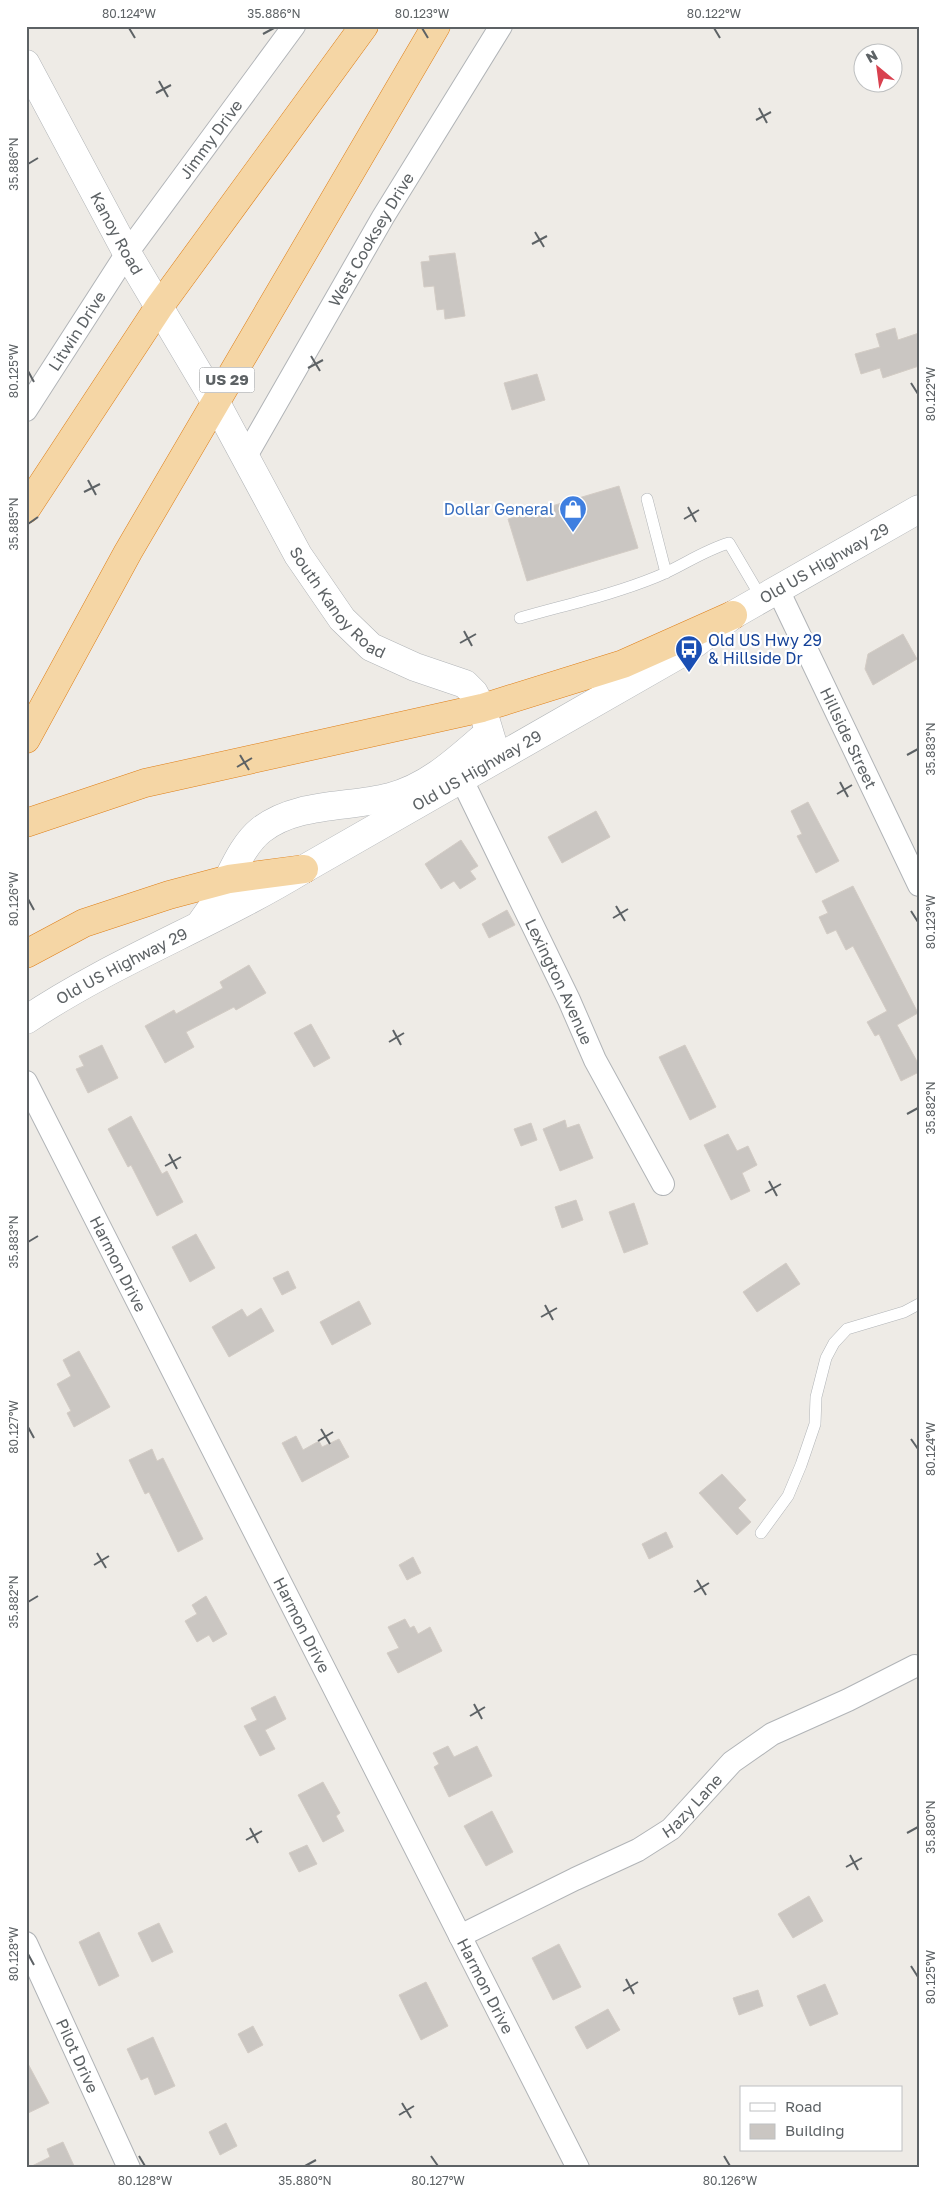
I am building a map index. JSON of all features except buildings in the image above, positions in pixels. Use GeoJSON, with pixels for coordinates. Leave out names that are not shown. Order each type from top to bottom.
{"type":"FeatureCollection","features":[{"type":"Feature","properties":{"kind":"highway"},"geometry":{"type":"LineString","coordinates":[[26,508],[159,307],[364,26]]}},
{"type":"Feature","properties":{"kind":"highway","name":"US 29"},"geometry":{"type":"LineString","coordinates":[[26,739],[128,552],[436,26]]}},
{"type":"Feature","properties":{"kind":"highway"},"geometry":{"type":"LineString","coordinates":[[26,823],[145,783],[489,733],[623,664],[733,615]]}},
{"type":"Feature","properties":{"kind":"highway"},"geometry":{"type":"LineString","coordinates":[[26,954],[84,924],[169,895],[229,879],[304,869]]}},
{"type":"Feature","properties":{"kind":"street","name":"Jimmy Drive"},"geometry":{"type":"LineString","coordinates":[[127,253],[294,26]]}},
{"type":"Feature","properties":{"kind":"street","name":"West Cooksey Drive"},"geometry":{"type":"LineString","coordinates":[[246,456],[383,216],[501,26]]}},
{"type":"Feature","properties":{"kind":"street","name":"Kanoy Road"},"geometry":{"type":"LineString","coordinates":[[26,64],[127,253],[215,401]]}},
{"type":"Feature","properties":{"kind":"street","name":"Litwin Drive"},"geometry":{"type":"LineString","coordinates":[[26,410],[127,253]]}},
{"type":"Feature","properties":{"kind":"street","name":"South Kanoy Road"},"geometry":{"type":"LineString","coordinates":[[215,401],[298,555],[342,619],[372,647],[415,666],[465,684],[474,693],[489,733]]}},
{"type":"Feature","properties":{"kind":"street","name":"Old US Highway 29"},"geometry":{"type":"LineString","coordinates":[[26,1020],[59,998],[201,923],[268,891],[461,778],[489,733],[685,651],[733,615],[919,509]]}},
{"type":"Feature","properties":{"kind":"street","name":"Hillside Street"},"geometry":{"type":"LineString","coordinates":[[770,594],[919,885]]}},
{"type":"Feature","properties":{"kind":"street"},"geometry":{"type":"LineString","coordinates":[[201,923],[252,839],[277,820],[301,812],[392,797],[419,786],[445,770],[489,733]]}},
{"type":"Feature","properties":{"kind":"street","name":"Lexington Avenue"},"geometry":{"type":"LineString","coordinates":[[461,778],[595,1060],[663,1184]]}},
{"type":"Feature","properties":{"kind":"street","name":"Harmon Drive"},"geometry":{"type":"LineString","coordinates":[[26,1082],[578,2168]]}},
{"type":"Feature","properties":{"kind":"street","name":"Hazy Lane"},"geometry":{"type":"LineString","coordinates":[[460,1936],[638,1850],[671,1829],[732,1762],[772,1734],[848,1700],[915,1666]]}},
{"type":"Feature","properties":{"kind":"street","name":"Pilot Drive"},"geometry":{"type":"LineString","coordinates":[[26,1943],[129,2168]]}},
{"type":"Feature","properties":{"kind":"lane"},"geometry":{"type":"LineString","coordinates":[[647,499],[666,574]]}},
{"type":"Feature","properties":{"kind":"lane"},"geometry":{"type":"LineString","coordinates":[[520,618],[628,588],[666,574],[710,549],[729,543],[770,594]]}},
{"type":"Feature","properties":{"kind":"lane"},"geometry":{"type":"LineString","coordinates":[[761,1533],[788,1496],[802,1465],[816,1424],[816,1397],[826,1358],[834,1343],[847,1329],[904,1312],[919,1304]]}},
{"type":"Feature","properties":{"kind":"place","name":"Dollar General"},"geometry":{"type":"Point","coordinates":[573,533]}},
{"type":"Feature","properties":{"kind":"place","name":"Old US Hwy 29 & Hillside Dr"},"geometry":{"type":"Point","coordinates":[689,673]}}]}
